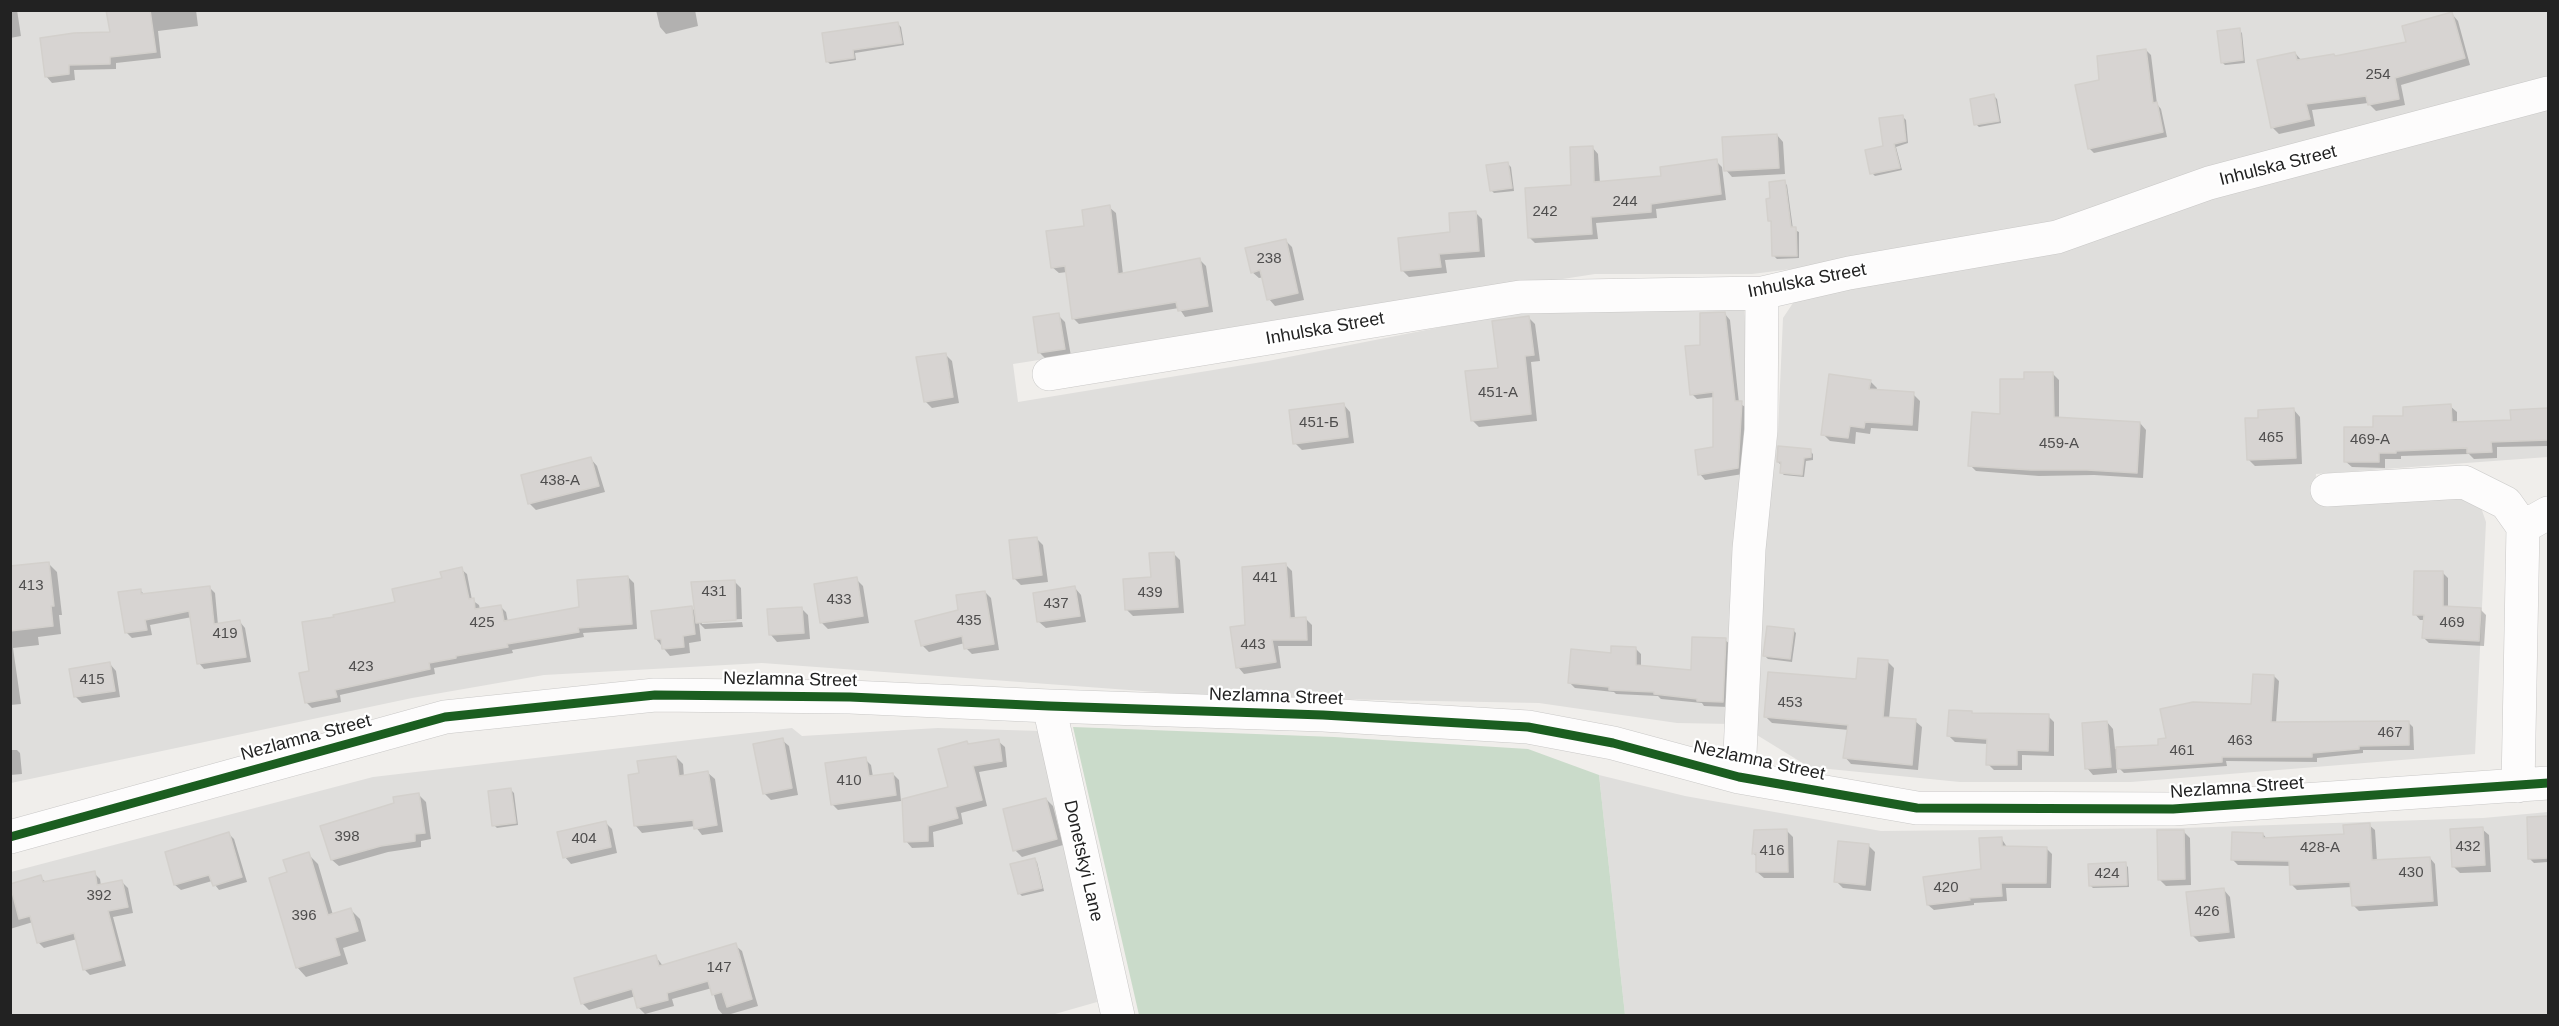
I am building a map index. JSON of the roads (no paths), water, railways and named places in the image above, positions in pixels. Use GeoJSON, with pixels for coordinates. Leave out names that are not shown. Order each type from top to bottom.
{"type":"FeatureCollection","features":[{"type":"Feature","properties":{"kind":"street","name":"Inhulska Street"},"geometry":{"type":"LineString","coordinates":[[1048,374],[1520,297],[1762,293],[1849,273],[2057,237],[2209,183],[2548,93]]}},
{"type":"Feature","properties":{"kind":"street","name":"Nezlamna Street"},"geometry":{"type":"LineString","coordinates":[[1739,777],[1749,549],[1761,430],[1762,293]]}},
{"type":"Feature","properties":{"kind":"street"},"geometry":{"type":"LineString","coordinates":[[2327,490],[2464,482],[2536,520],[2533,785]]}},
{"type":"Feature","properties":{"kind":"street","name":"Nezlamna Street"},"geometry":{"type":"LineString","coordinates":[[10,837],[446,717],[656,695],[850,697],[1323,715],[1528,727],[1612,743],[1739,777],[1917,808],[2173,809],[2533,785]]}},
{"type":"Feature","properties":{"kind":"street","name":"Donetskyi Lane"},"geometry":{"type":"LineString","coordinates":[[1049,706],[1118,1016]]}}]}
